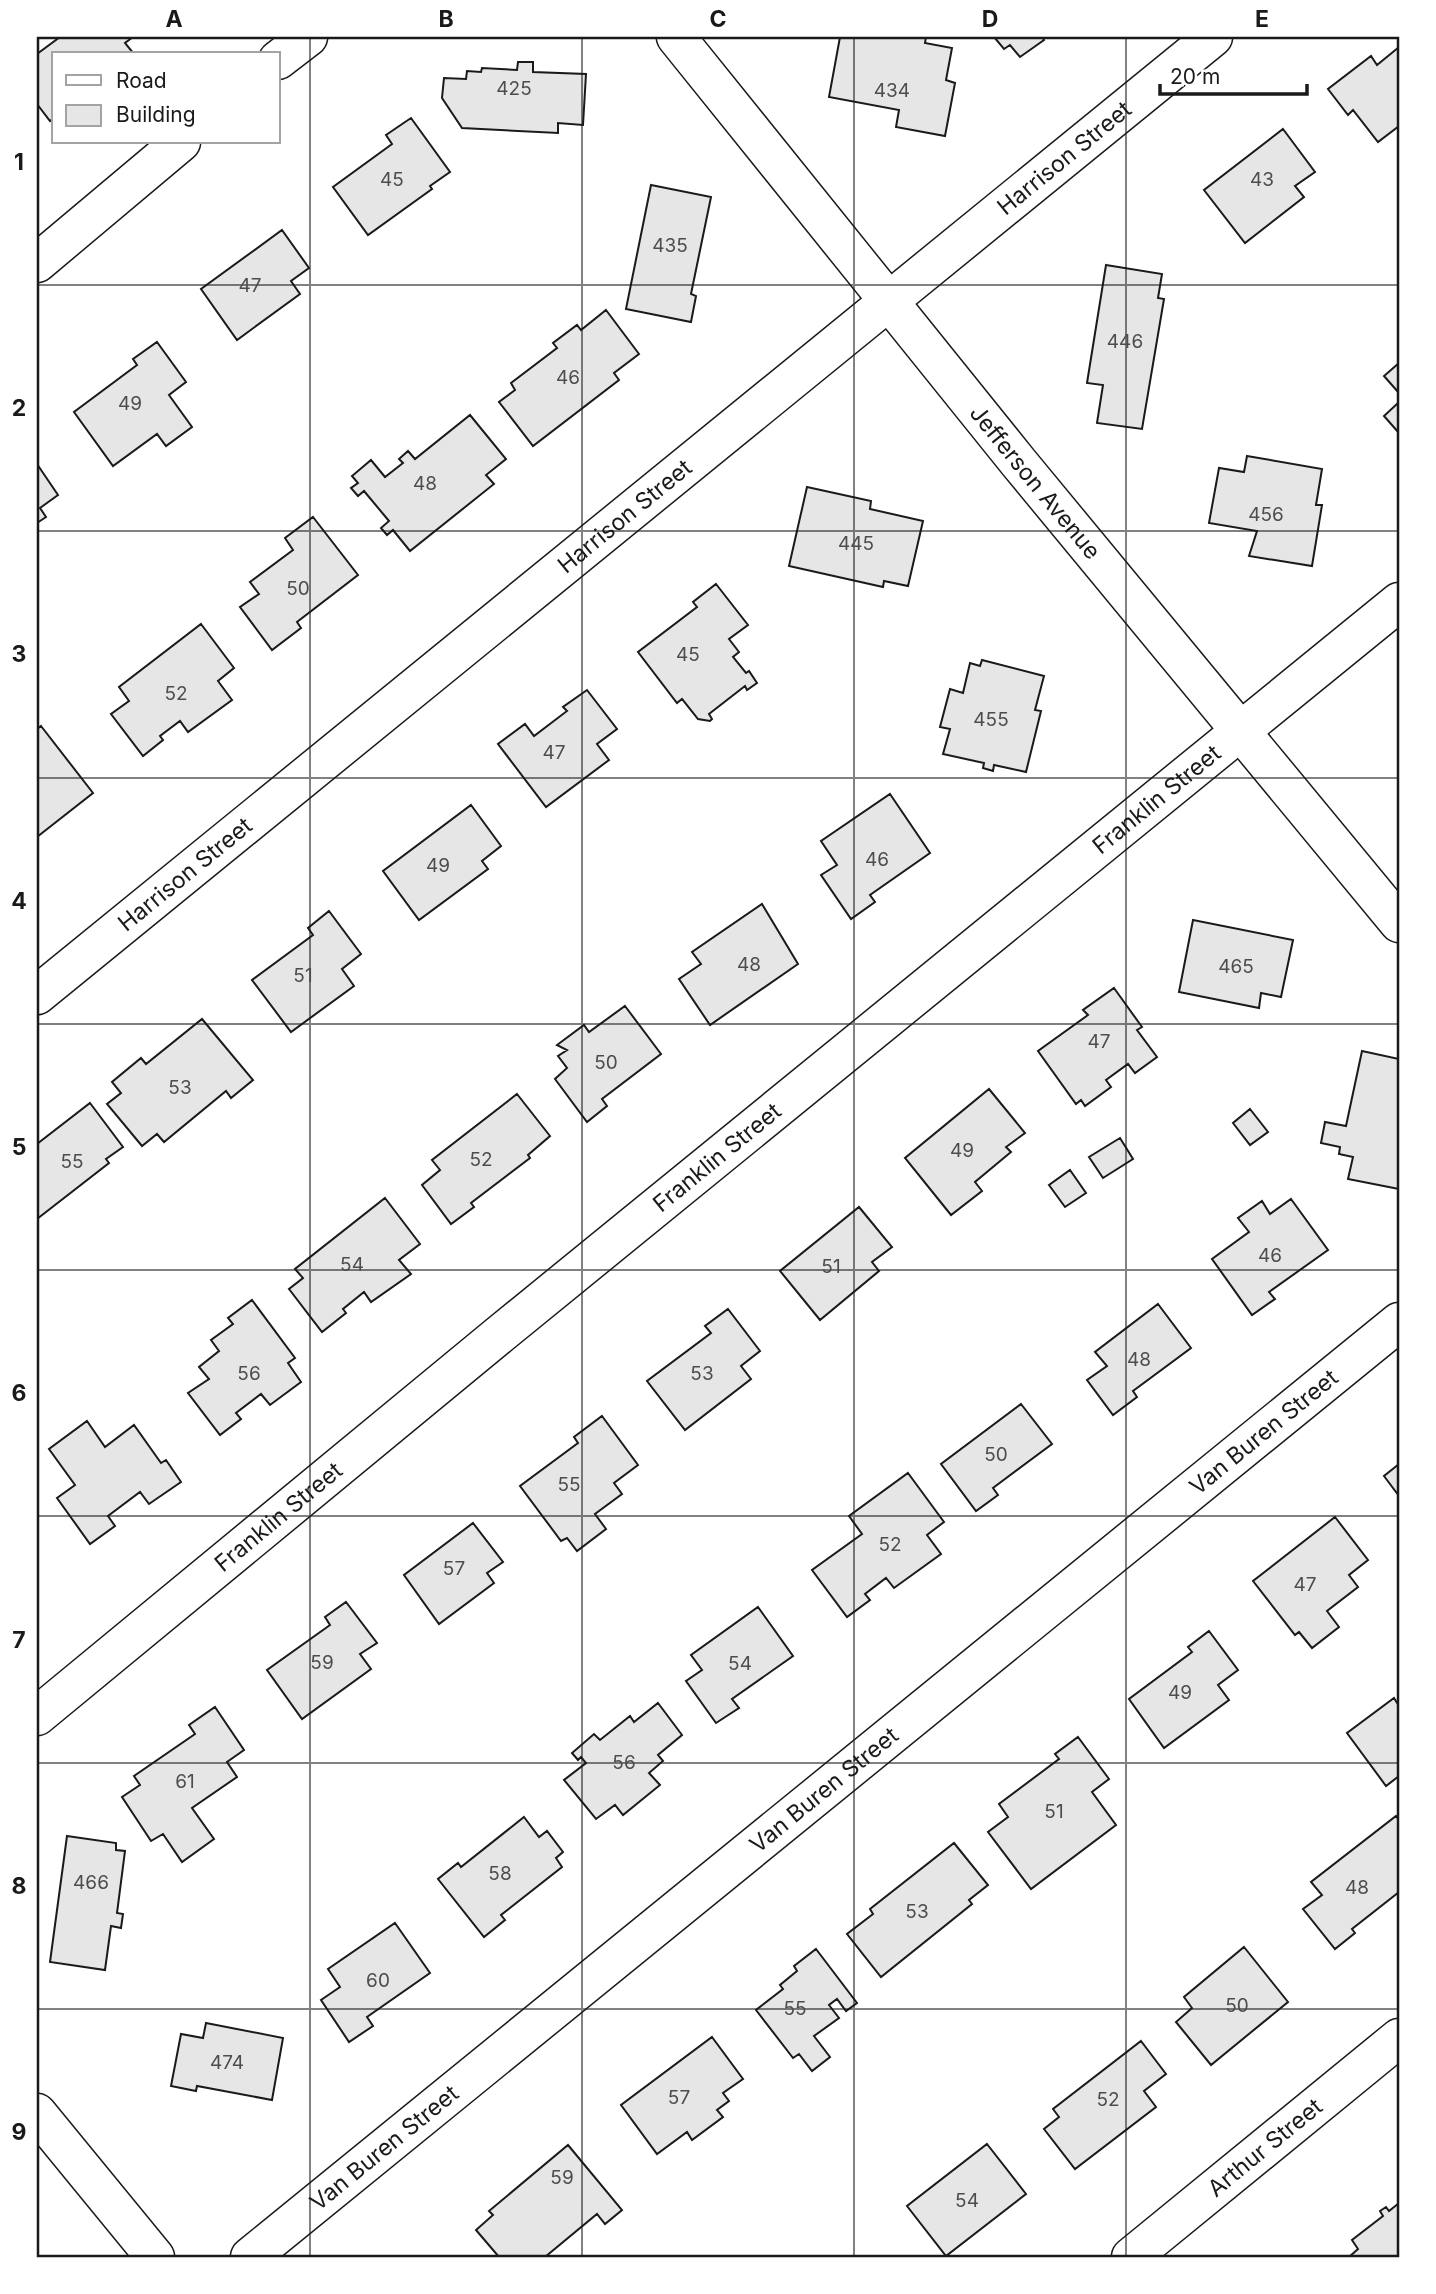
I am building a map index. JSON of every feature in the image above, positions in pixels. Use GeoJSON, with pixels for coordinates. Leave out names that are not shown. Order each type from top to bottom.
{"type":"FeatureCollection","features":[{"type":"Feature","properties":{"kind":"street"},"geometry":{"type":"LineString","coordinates":[[280,58],[308,37]]}},
{"type":"Feature","properties":{"kind":"street","name":"Jefferson Avenue"},"geometry":{"type":"LineString","coordinates":[[676,37],[1019,463],[1399,923]]}},
{"type":"Feature","properties":{"kind":"street","name":"Harrison Street"},"geometry":{"type":"LineString","coordinates":[[37,995],[888,299],[1213,37]]}},
{"type":"Feature","properties":{"kind":"street"},"geometry":{"type":"LineString","coordinates":[[37,263],[179,144]]}},
{"type":"Feature","properties":{"kind":"street","name":"Franklin Street"},"geometry":{"type":"LineString","coordinates":[[37,1716],[499,1335],[1399,602]]}},
{"type":"Feature","properties":{"kind":"street","name":"Van Buren Street"},"geometry":{"type":"LineString","coordinates":[[250,2257],[1399,1322]]}},
{"type":"Feature","properties":{"kind":"street","name":"Arthur Street"},"geometry":{"type":"LineString","coordinates":[[1131,2257],[1399,2038]]}},
{"type":"Feature","properties":{"kind":"street"},"geometry":{"type":"LineString","coordinates":[[37,2113],[155,2257]]}},
{"type":"Feature","properties":{"kind":"building"},"geometry":{"type":"Polygon","coordinates":[[[60,37],[133,37],[125,43],[132,52],[52,52],[50,121],[37,104],[37,54],[60,37]]]}},
{"type":"Feature","properties":{"kind":"building"},"geometry":{"type":"Polygon","coordinates":[[[840,37],[926,37],[925,43],[952,48],[946,80],[955,83],[945,136],[896,127],[899,110],[829,97],[840,37]]]}},
{"type":"Feature","properties":{"kind":"building"},"geometry":{"type":"Polygon","coordinates":[[[994,37],[1042,37],[1044,40],[1020,57],[1010,45],[1004,49],[994,37]]]}},
{"type":"Feature","properties":{"kind":"building"},"geometry":{"type":"Polygon","coordinates":[[[1399,47],[1399,126],[1378,142],[1353,110],[1348,115],[1328,89],[1371,56],[1377,65],[1399,47]]]}},
{"type":"Feature","properties":{"kind":"building"},"geometry":{"type":"Polygon","coordinates":[[[518,62],[533,62],[533,72],[586,74],[583,125],[558,123],[558,133],[462,128],[442,98],[444,78],[466,79],[467,71],[481,72],[482,68],[517,70],[518,62]]]}},
{"type":"Feature","properties":{"kind":"building"},"geometry":{"type":"Polygon","coordinates":[[[411,118],[450,172],[430,186],[432,189],[368,235],[333,187],[392,144],[386,135],[411,118]]]}},
{"type":"Feature","properties":{"kind":"building"},"geometry":{"type":"Polygon","coordinates":[[[1283,129],[1315,172],[1295,186],[1304,197],[1245,243],[1204,190],[1283,129]]]}},
{"type":"Feature","properties":{"kind":"building"},"geometry":{"type":"Polygon","coordinates":[[[651,185],[711,197],[691,294],[696,296],[691,322],[626,309],[651,185]]]}},
{"type":"Feature","properties":{"kind":"building"},"geometry":{"type":"Polygon","coordinates":[[[282,230],[309,268],[291,281],[300,294],[237,340],[201,289],[282,230]]]}},
{"type":"Feature","properties":{"kind":"building"},"geometry":{"type":"Polygon","coordinates":[[[1106,265],[1162,274],[1158,298],[1164,299],[1142,429],[1097,423],[1103,385],[1087,383],[1106,265]]]}},
{"type":"Feature","properties":{"kind":"building"},"geometry":{"type":"Polygon","coordinates":[[[606,310],[639,354],[614,373],[619,380],[533,446],[499,402],[515,390],[511,383],[557,348],[553,343],[577,325],[581,330],[606,310]]]}},
{"type":"Feature","properties":{"kind":"building"},"geometry":{"type":"Polygon","coordinates":[[[157,342],[186,382],[169,395],[192,427],[166,446],[157,434],[113,466],[74,412],[137,365],[133,359],[157,342]]]}},
{"type":"Feature","properties":{"kind":"building"},"geometry":{"type":"Polygon","coordinates":[[[1399,363],[1399,393],[1384,376],[1399,363]]]}},
{"type":"Feature","properties":{"kind":"building"},"geometry":{"type":"Polygon","coordinates":[[[1399,402],[1399,433],[1384,416],[1399,402]]]}},
{"type":"Feature","properties":{"kind":"building"},"geometry":{"type":"Polygon","coordinates":[[[470,415],[506,459],[486,475],[494,484],[410,551],[393,530],[387,535],[381,528],[389,521],[364,491],[358,496],[351,488],[358,483],[352,476],[371,460],[385,477],[403,463],[399,459],[408,451],[415,459],[470,415]]]}},
{"type":"Feature","properties":{"kind":"building"},"geometry":{"type":"Polygon","coordinates":[[[1247,456],[1322,469],[1316,505],[1322,505],[1312,566],[1249,556],[1257,531],[1209,523],[1219,468],[1244,472],[1247,456]]]}},
{"type":"Feature","properties":{"kind":"building"},"geometry":{"type":"Polygon","coordinates":[[[37,464],[58,495],[40,508],[46,517],[37,523],[37,464]]]}},
{"type":"Feature","properties":{"kind":"building"},"geometry":{"type":"Polygon","coordinates":[[[807,487],[871,501],[870,509],[923,521],[908,586],[884,581],[883,587],[789,566],[807,487]]]}},
{"type":"Feature","properties":{"kind":"building"},"geometry":{"type":"Polygon","coordinates":[[[313,517],[358,575],[297,622],[301,628],[272,650],[240,607],[259,594],[250,582],[293,550],[285,538],[313,517]]]}},
{"type":"Feature","properties":{"kind":"building"},"geometry":{"type":"Polygon","coordinates":[[[716,584],[748,625],[729,639],[739,652],[733,657],[746,673],[749,671],[757,683],[747,690],[745,686],[709,714],[712,719],[710,721],[698,719],[682,699],[677,703],[638,652],[697,607],[693,602],[716,584]]]}},
{"type":"Feature","properties":{"kind":"building"},"geometry":{"type":"Polygon","coordinates":[[[201,624],[234,668],[218,681],[232,700],[188,732],[180,721],[160,736],[163,740],[143,756],[111,714],[129,701],[119,687],[201,624]]]}},
{"type":"Feature","properties":{"kind":"building"},"geometry":{"type":"Polygon","coordinates":[[[982,660],[1044,676],[1035,710],[1041,711],[1026,772],[994,765],[993,771],[983,768],[984,763],[943,754],[950,729],[940,727],[950,689],[963,693],[970,663],[980,666],[982,660]]]}},
{"type":"Feature","properties":{"kind":"building"},"geometry":{"type":"Polygon","coordinates":[[[587,690],[617,729],[597,744],[609,760],[546,807],[498,744],[525,724],[534,736],[567,711],[563,707],[587,690]]]}},
{"type":"Feature","properties":{"kind":"building"},"geometry":{"type":"Polygon","coordinates":[[[41,726],[93,793],[37,837],[37,729],[41,726]]]}},
{"type":"Feature","properties":{"kind":"building"},"geometry":{"type":"Polygon","coordinates":[[[890,794],[930,853],[870,895],[875,902],[851,919],[821,875],[837,865],[821,841],[890,794]]]}},
{"type":"Feature","properties":{"kind":"building"},"geometry":{"type":"Polygon","coordinates":[[[471,805],[501,846],[482,861],[488,869],[419,920],[383,871],[471,805]]]}},
{"type":"Feature","properties":{"kind":"building"},"geometry":{"type":"Polygon","coordinates":[[[762,904],[798,964],[710,1025],[679,979],[701,964],[692,952],[762,904]]]}},
{"type":"Feature","properties":{"kind":"building"},"geometry":{"type":"Polygon","coordinates":[[[329,911],[361,954],[342,969],[354,986],[291,1032],[252,980],[313,935],[308,928],[329,911]]]}},
{"type":"Feature","properties":{"kind":"building"},"geometry":{"type":"Polygon","coordinates":[[[1193,920],[1293,940],[1281,997],[1261,993],[1259,1008],[1179,992],[1193,920]]]}},
{"type":"Feature","properties":{"kind":"building"},"geometry":{"type":"Polygon","coordinates":[[[1114,988],[1142,1027],[1137,1030],[1157,1057],[1135,1073],[1128,1064],[1106,1080],[1111,1087],[1085,1106],[1081,1100],[1076,1104],[1038,1051],[1088,1015],[1083,1010],[1114,988]]]}},
{"type":"Feature","properties":{"kind":"building"},"geometry":{"type":"Polygon","coordinates":[[[625,1006],[661,1054],[602,1099],[607,1106],[587,1122],[555,1079],[567,1068],[558,1056],[567,1050],[557,1045],[584,1025],[589,1032],[625,1006]]]}},
{"type":"Feature","properties":{"kind":"building"},"geometry":{"type":"Polygon","coordinates":[[[202,1019],[253,1080],[231,1098],[226,1091],[164,1142],[157,1134],[142,1146],[107,1104],[121,1093],[112,1082],[141,1058],[146,1064],[202,1019]]]}},
{"type":"Feature","properties":{"kind":"building"},"geometry":{"type":"Polygon","coordinates":[[[1362,1051],[1399,1059],[1399,1189],[1348,1179],[1353,1157],[1339,1154],[1340,1147],[1321,1143],[1325,1122],[1346,1126],[1362,1051]]]}},
{"type":"Feature","properties":{"kind":"building"},"geometry":{"type":"Polygon","coordinates":[[[989,1089],[1025,1133],[1006,1147],[1011,1152],[975,1182],[982,1191],[951,1215],[905,1158],[989,1089]]]}},
{"type":"Feature","properties":{"kind":"building"},"geometry":{"type":"Polygon","coordinates":[[[517,1094],[550,1136],[528,1155],[530,1158],[471,1203],[474,1207],[451,1224],[422,1185],[440,1170],[432,1160],[517,1094]]]}},
{"type":"Feature","properties":{"kind":"building"},"geometry":{"type":"Polygon","coordinates":[[[90,1103],[123,1147],[106,1159],[109,1163],[37,1219],[37,1144],[90,1103]]]}},
{"type":"Feature","properties":{"kind":"building"},"geometry":{"type":"Polygon","coordinates":[[[1250,1109],[1268,1132],[1250,1145],[1233,1123],[1250,1109]]]}},
{"type":"Feature","properties":{"kind":"building"},"geometry":{"type":"Polygon","coordinates":[[[1120,1138],[1133,1159],[1103,1178],[1089,1157],[1120,1138]]]}},
{"type":"Feature","properties":{"kind":"building"},"geometry":{"type":"Polygon","coordinates":[[[1070,1170],[1086,1193],[1065,1207],[1049,1185],[1070,1170]]]}},
{"type":"Feature","properties":{"kind":"building"},"geometry":{"type":"Polygon","coordinates":[[[385,1198],[420,1244],[399,1260],[411,1274],[371,1302],[364,1292],[343,1309],[346,1313],[322,1332],[289,1289],[303,1278],[295,1269],[385,1198]]]}},
{"type":"Feature","properties":{"kind":"building"},"geometry":{"type":"Polygon","coordinates":[[[1291,1199],[1328,1250],[1269,1292],[1275,1299],[1252,1315],[1212,1259],[1249,1232],[1238,1218],[1262,1201],[1270,1214],[1291,1199]]]}},
{"type":"Feature","properties":{"kind":"building"},"geometry":{"type":"Polygon","coordinates":[[[859,1207],[892,1247],[872,1262],[879,1271],[820,1320],[780,1271],[859,1207]]]}},
{"type":"Feature","properties":{"kind":"building"},"geometry":{"type":"Polygon","coordinates":[[[252,1300],[295,1358],[288,1363],[301,1382],[270,1405],[261,1394],[236,1413],[241,1419],[220,1435],[188,1393],[209,1379],[199,1367],[219,1351],[211,1340],[233,1324],[228,1318],[252,1300]]]}},
{"type":"Feature","properties":{"kind":"building"},"geometry":{"type":"Polygon","coordinates":[[[1158,1304],[1191,1348],[1133,1391],[1137,1397],[1113,1415],[1087,1380],[1107,1366],[1095,1352],[1158,1304]]]}},
{"type":"Feature","properties":{"kind":"building"},"geometry":{"type":"Polygon","coordinates":[[[728,1309],[760,1351],[741,1366],[751,1379],[685,1430],[647,1381],[711,1333],[705,1326],[728,1309]]]}},
{"type":"Feature","properties":{"kind":"building"},"geometry":{"type":"Polygon","coordinates":[[[1021,1404],[1052,1444],[993,1488],[998,1495],[976,1511],[941,1464],[1021,1404]]]}},
{"type":"Feature","properties":{"kind":"building"},"geometry":{"type":"Polygon","coordinates":[[[602,1416],[638,1465],[614,1483],[622,1494],[595,1514],[606,1529],[577,1551],[567,1538],[561,1541],[520,1486],[578,1443],[574,1437],[602,1416]]]}},
{"type":"Feature","properties":{"kind":"building"},"geometry":{"type":"Polygon","coordinates":[[[87,1421],[105,1447],[134,1425],[161,1463],[166,1460],[181,1482],[149,1504],[140,1492],[108,1516],[115,1526],[90,1544],[57,1498],[75,1485],[49,1449],[87,1421]]]}},
{"type":"Feature","properties":{"kind":"building"},"geometry":{"type":"Polygon","coordinates":[[[1399,1464],[1399,1496],[1384,1476],[1399,1464]]]}},
{"type":"Feature","properties":{"kind":"building"},"geometry":{"type":"Polygon","coordinates":[[[908,1473],[944,1522],[927,1535],[941,1554],[894,1588],[886,1578],[865,1594],[870,1600],[847,1617],[812,1570],[862,1534],[849,1516],[908,1473]]]}},
{"type":"Feature","properties":{"kind":"building"},"geometry":{"type":"Polygon","coordinates":[[[1335,1517],[1368,1560],[1349,1575],[1358,1587],[1327,1611],[1339,1627],[1312,1648],[1299,1632],[1295,1635],[1253,1581],[1335,1517]]]}},
{"type":"Feature","properties":{"kind":"building"},"geometry":{"type":"Polygon","coordinates":[[[473,1523],[503,1562],[487,1573],[494,1583],[439,1624],[404,1575],[473,1523]]]}},
{"type":"Feature","properties":{"kind":"building"},"geometry":{"type":"Polygon","coordinates":[[[346,1602],[377,1643],[360,1654],[371,1669],[302,1719],[267,1670],[330,1625],[325,1617],[346,1602]]]}},
{"type":"Feature","properties":{"kind":"building"},"geometry":{"type":"Polygon","coordinates":[[[758,1607],[793,1656],[732,1699],[739,1708],[716,1723],[686,1681],[702,1670],[691,1655],[758,1607]]]}},
{"type":"Feature","properties":{"kind":"building"},"geometry":{"type":"Polygon","coordinates":[[[1209,1631],[1238,1670],[1218,1685],[1229,1700],[1164,1748],[1129,1699],[1192,1652],[1188,1647],[1209,1631]]]}},
{"type":"Feature","properties":{"kind":"building"},"geometry":{"type":"Polygon","coordinates":[[[1394,1698],[1399,1706],[1399,1776],[1386,1786],[1347,1733],[1394,1698]]]}},
{"type":"Feature","properties":{"kind":"building"},"geometry":{"type":"Polygon","coordinates":[[[658,1703],[682,1735],[658,1755],[663,1761],[649,1773],[660,1785],[623,1815],[615,1805],[596,1819],[564,1780],[586,1763],[581,1757],[578,1760],[572,1753],[594,1734],[600,1740],[630,1716],[634,1722],[658,1703]]]}},
{"type":"Feature","properties":{"kind":"building"},"geometry":{"type":"Polygon","coordinates":[[[215,1707],[244,1750],[227,1762],[237,1777],[192,1808],[214,1839],[182,1862],[163,1834],[151,1841],[122,1797],[140,1785],[134,1776],[195,1734],[189,1725],[215,1707]]]}},
{"type":"Feature","properties":{"kind":"building"},"geometry":{"type":"Polygon","coordinates":[[[1078,1737],[1109,1779],[1092,1792],[1116,1825],[1031,1889],[988,1832],[1008,1817],[999,1804],[1059,1759],[1055,1754],[1078,1737]]]}},
{"type":"Feature","properties":{"kind":"building"},"geometry":{"type":"Polygon","coordinates":[[[1396,1816],[1399,1820],[1399,1892],[1352,1929],[1355,1933],[1335,1949],[1303,1909],[1322,1895],[1311,1882],[1396,1816]]]}},
{"type":"Feature","properties":{"kind":"building"},"geometry":{"type":"Polygon","coordinates":[[[524,1817],[539,1837],[547,1831],[563,1852],[556,1858],[562,1867],[501,1915],[505,1920],[484,1937],[438,1879],[458,1863],[461,1867],[524,1817]]]}},
{"type":"Feature","properties":{"kind":"building"},"geometry":{"type":"Polygon","coordinates":[[[67,1836],[116,1843],[116,1850],[125,1851],[117,1913],[123,1914],[121,1928],[111,1926],[105,1970],[50,1962],[67,1836]]]}},
{"type":"Feature","properties":{"kind":"building"},"geometry":{"type":"Polygon","coordinates":[[[954,1843],[988,1885],[969,1900],[972,1904],[881,1977],[847,1934],[873,1914],[870,1909],[954,1843]]]}},
{"type":"Feature","properties":{"kind":"building"},"geometry":{"type":"Polygon","coordinates":[[[395,1923],[430,1973],[367,2017],[373,2026],[349,2042],[321,2000],[340,1987],[328,1969],[395,1923]]]}},
{"type":"Feature","properties":{"kind":"building"},"geometry":{"type":"Polygon","coordinates":[[[1244,1947],[1288,2002],[1211,2065],[1176,2022],[1192,2008],[1184,1997],[1244,1947]]]}},
{"type":"Feature","properties":{"kind":"building"},"geometry":{"type":"Polygon","coordinates":[[[816,1949],[857,2003],[846,2011],[837,1999],[829,2005],[839,2018],[814,2036],[830,2057],[812,2071],[799,2054],[793,2058],[756,2010],[783,1989],[780,1985],[797,1971],[794,1966],[816,1949]]]}},
{"type":"Feature","properties":{"kind":"building"},"geometry":{"type":"Polygon","coordinates":[[[206,2023],[283,2038],[272,2100],[197,2086],[196,2091],[171,2086],[181,2034],[203,2038],[206,2023]]]}},
{"type":"Feature","properties":{"kind":"building"},"geometry":{"type":"Polygon","coordinates":[[[712,2037],[743,2079],[723,2093],[729,2101],[717,2110],[723,2117],[692,2140],[687,2132],[657,2154],[621,2105],[712,2037]]]}},
{"type":"Feature","properties":{"kind":"building"},"geometry":{"type":"Polygon","coordinates":[[[1141,2041],[1166,2074],[1144,2091],[1156,2107],[1075,2169],[1044,2129],[1059,2117],[1053,2109],[1141,2041]]]}},
{"type":"Feature","properties":{"kind":"building"},"geometry":{"type":"Polygon","coordinates":[[[987,2144],[1026,2194],[946,2256],[907,2206],[987,2144]]]}},
{"type":"Feature","properties":{"kind":"building"},"geometry":{"type":"Polygon","coordinates":[[[568,2145],[622,2210],[605,2224],[597,2214],[545,2257],[499,2257],[476,2230],[493,2215],[489,2211],[568,2145]]]}},
{"type":"Feature","properties":{"kind":"building"},"geometry":{"type":"Polygon","coordinates":[[[1399,2203],[1399,2257],[1349,2257],[1358,2249],[1352,2240],[1383,2216],[1380,2211],[1386,2207],[1389,2211],[1399,2203]]]}}]}
